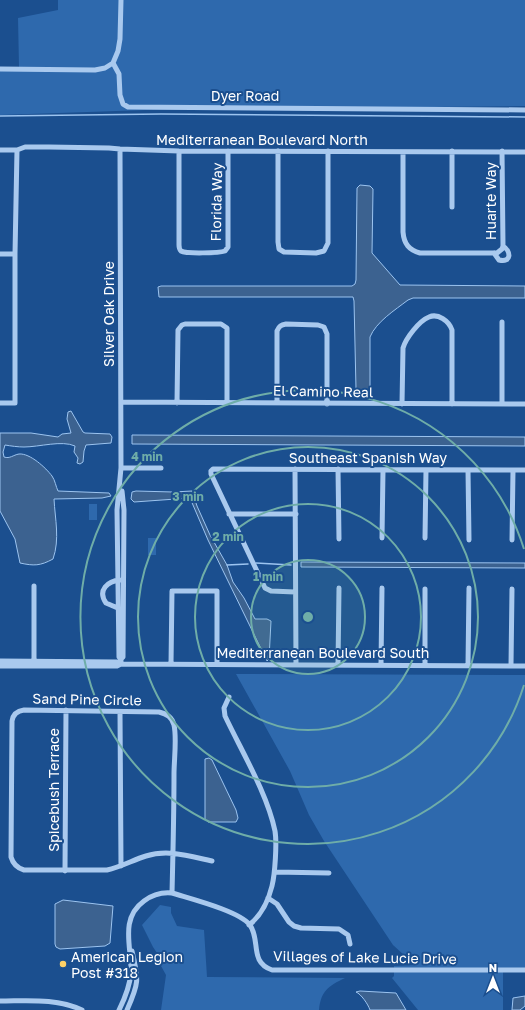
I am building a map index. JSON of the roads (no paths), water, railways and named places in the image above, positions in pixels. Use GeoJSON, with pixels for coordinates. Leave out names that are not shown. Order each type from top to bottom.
{"type":"FeatureCollection","features":[{"type":"Feature","properties":{"kind":"street"},"geometry":{"type":"LineString","coordinates":[[0,69],[94,70],[105,68],[112,63],[118,51],[120,39],[121,0]]}},
{"type":"Feature","properties":{"kind":"street","name":"Dyer Road"},"geometry":{"type":"LineString","coordinates":[[112,63],[119,74],[120,95],[123,104],[128,106],[525,110]]}},
{"type":"Feature","properties":{"kind":"street","name":"Mediterranean Boulevard North"},"geometry":{"type":"LineString","coordinates":[[0,150],[17,150],[25,147],[49,147],[178,151],[525,152]]}},
{"type":"Feature","properties":{"kind":"street"},"geometry":{"type":"LineString","coordinates":[[0,403],[15,402],[17,150]]}},
{"type":"Feature","properties":{"kind":"street","name":"Silver Oak Drive"},"geometry":{"type":"LineString","coordinates":[[120,150],[121,479],[124,510],[121,580],[123,657],[120,661]]}},
{"type":"Feature","properties":{"kind":"street","name":"Florida Way"},"geometry":{"type":"LineString","coordinates":[[178,151],[179,245],[182,251],[191,252],[219,252],[225,251],[228,247],[228,151]]}},
{"type":"Feature","properties":{"kind":"street"},"geometry":{"type":"LineString","coordinates":[[278,151],[279,249],[284,252],[316,253],[324,251],[328,243],[328,151]]}},
{"type":"Feature","properties":{"kind":"street"},"geometry":{"type":"LineString","coordinates":[[452,151],[452,207]]}},
{"type":"Feature","properties":{"kind":"street","name":"Huarte Way"},"geometry":{"type":"LineString","coordinates":[[403,152],[403,232],[406,244],[409,248],[420,253],[494,254],[500,252],[503,246],[502,151]]}},
{"type":"Feature","properties":{"kind":"street"},"geometry":{"type":"LineString","coordinates":[[494,254],[499,260],[507,259],[509,251],[503,246]]}},
{"type":"Feature","properties":{"kind":"street"},"geometry":{"type":"LineString","coordinates":[[0,254],[15,254]]}},
{"type":"Feature","properties":{"kind":"street"},"geometry":{"type":"LineString","coordinates":[[402,404],[404,344],[422,322],[428,317],[434,316],[447,322],[452,330],[452,404]]}},
{"type":"Feature","properties":{"kind":"street"},"geometry":{"type":"LineString","coordinates":[[502,322],[502,404]]}},
{"type":"Feature","properties":{"kind":"street"},"geometry":{"type":"LineString","coordinates":[[177,402],[178,330],[185,324],[222,324],[226,328],[227,402]]}},
{"type":"Feature","properties":{"kind":"street"},"geometry":{"type":"LineString","coordinates":[[277,403],[277,331],[278,328],[286,324],[322,325],[324,327],[327,334],[327,404]]}},
{"type":"Feature","properties":{"kind":"street","name":"El Camino Real"},"geometry":{"type":"LineString","coordinates":[[121,402],[525,404]]}},
{"type":"Feature","properties":{"kind":"street"},"geometry":{"type":"LineString","coordinates":[[121,468],[161,468]]}},
{"type":"Feature","properties":{"kind":"street","name":"Southeast Spanish Way"},"geometry":{"type":"LineString","coordinates":[[229,514],[209,469],[525,470]]}},
{"type":"Feature","properties":{"kind":"street"},"geometry":{"type":"LineString","coordinates":[[296,469],[296,664]]}},
{"type":"Feature","properties":{"kind":"street"},"geometry":{"type":"LineString","coordinates":[[338,469],[339,539]]}},
{"type":"Feature","properties":{"kind":"street"},"geometry":{"type":"LineString","coordinates":[[382,538],[383,470]]}},
{"type":"Feature","properties":{"kind":"street"},"geometry":{"type":"LineString","coordinates":[[425,538],[426,470]]}},
{"type":"Feature","properties":{"kind":"street"},"geometry":{"type":"LineString","coordinates":[[468,470],[469,540]]}},
{"type":"Feature","properties":{"kind":"street"},"geometry":{"type":"LineString","coordinates":[[512,540],[513,470]]}},
{"type":"Feature","properties":{"kind":"street"},"geometry":{"type":"LineString","coordinates":[[295,592],[271,591],[265,588],[229,514],[296,514]]}},
{"type":"Feature","properties":{"kind":"street"},"geometry":{"type":"LineString","coordinates":[[121,580],[108,583],[103,597],[106,603],[121,609]]}},
{"type":"Feature","properties":{"kind":"street"},"geometry":{"type":"LineString","coordinates":[[34,586],[34,664]]}},
{"type":"Feature","properties":{"kind":"street"},"geometry":{"type":"LineString","coordinates":[[338,665],[339,588]]}},
{"type":"Feature","properties":{"kind":"street"},"geometry":{"type":"LineString","coordinates":[[381,664],[382,588]]}},
{"type":"Feature","properties":{"kind":"street"},"geometry":{"type":"LineString","coordinates":[[425,588],[425,665]]}},
{"type":"Feature","properties":{"kind":"street"},"geometry":{"type":"LineString","coordinates":[[468,665],[469,588]]}},
{"type":"Feature","properties":{"kind":"street"},"geometry":{"type":"LineString","coordinates":[[511,665],[512,589]]}},
{"type":"Feature","properties":{"kind":"street"},"geometry":{"type":"LineString","coordinates":[[171,664],[172,591],[217,591],[217,664]]}},
{"type":"Feature","properties":{"kind":"street","name":"Mediterranean Boulevard South"},"geometry":{"type":"LineString","coordinates":[[0,661],[34,664]]}},
{"type":"Feature","properties":{"kind":"street","name":"Mediterranean Boulevard South"},"geometry":{"type":"LineString","coordinates":[[0,666],[120,661],[171,664],[525,666]]}},
{"type":"Feature","properties":{"kind":"street"},"geometry":{"type":"LineString","coordinates":[[119,1010],[125,997],[131,973],[128,929],[133,913],[138,905],[154,895],[172,893],[232,913],[250,925],[262,912],[268,898],[275,872],[275,832],[261,790],[225,716],[224,708],[229,697]]}},
{"type":"Feature","properties":{"kind":"street","name":"Sand Pine Circle"},"geometry":{"type":"LineString","coordinates":[[172,893],[174,853],[174,726],[167,714],[159,712],[24,710],[13,716],[11,857],[12,861],[19,868],[24,870],[65,871],[108,870],[150,855],[174,853]]}},
{"type":"Feature","properties":{"kind":"street","name":"Spicebush Terrace"},"geometry":{"type":"LineString","coordinates":[[65,871],[66,710]]}},
{"type":"Feature","properties":{"kind":"street"},"geometry":{"type":"LineString","coordinates":[[120,712],[121,866]]}},
{"type":"Feature","properties":{"kind":"street"},"geometry":{"type":"LineString","coordinates":[[174,853],[212,861]]}},
{"type":"Feature","properties":{"kind":"street"},"geometry":{"type":"LineString","coordinates":[[275,872],[329,873]]}},
{"type":"Feature","properties":{"kind":"street"},"geometry":{"type":"LineString","coordinates":[[268,898],[277,904],[289,922],[294,926],[301,928],[339,929],[348,935],[350,944]]}},
{"type":"Feature","properties":{"kind":"street","name":"Villages of Lake Lucie Drive"},"geometry":{"type":"LineString","coordinates":[[250,925],[255,938],[258,959],[264,966],[272,970],[525,970]]}},
{"type":"Feature","properties":{"kind":"street"},"geometry":{"type":"LineString","coordinates":[[127,1010],[137,984],[138,973],[128,939]]}},
{"type":"Feature","properties":{"kind":"street"},"geometry":{"type":"LineString","coordinates":[[0,1001],[42,1001],[63,1003],[82,1010]]}},
{"type":"Feature","properties":{"kind":"waterway"},"geometry":{"type":"LineString","coordinates":[[0,116],[161,114],[525,117]]}},
{"type":"Feature","properties":{"kind":"waterway"},"geometry":{"type":"LineString","coordinates":[[256,563],[291,565]]}},
{"type":"Feature","properties":{"kind":"waterway"},"geometry":{"type":"LineString","coordinates":[[227,565],[248,564]]}},
{"type":"Feature","properties":{"kind":"place","name":"American Legion Post #318"},"geometry":{"type":"Point","coordinates":[63,964]}}]}
